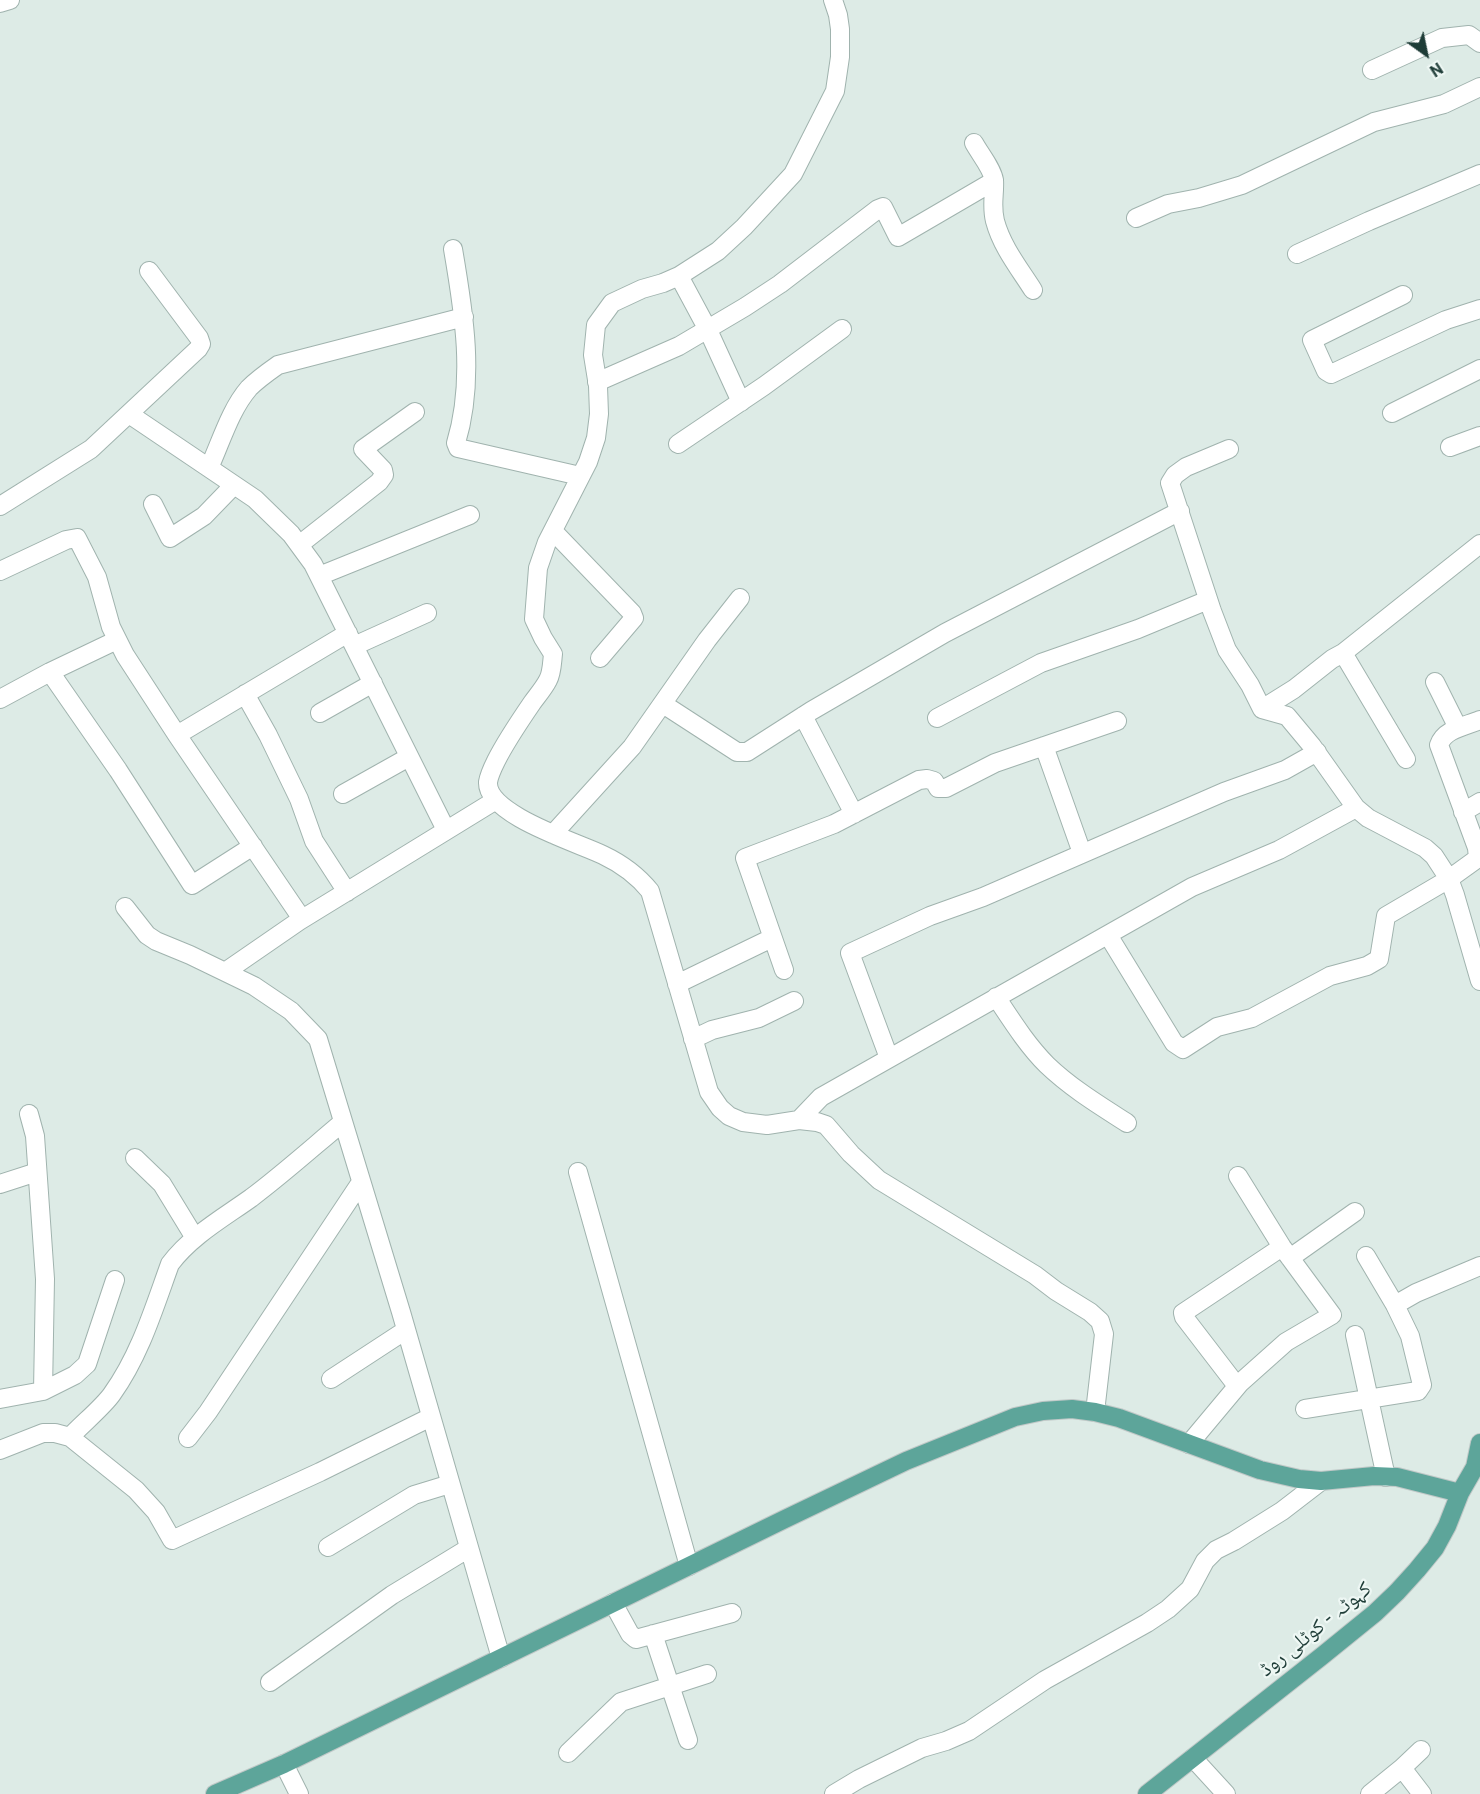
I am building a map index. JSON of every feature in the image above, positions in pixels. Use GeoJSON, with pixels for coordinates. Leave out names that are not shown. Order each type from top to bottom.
{"type":"FeatureCollection","features":[{"type":"Feature","properties":{"kind":"main road"},"geometry":{"type":"LineString","coordinates":[[215,1794],[284,1764],[906,1461],[1016,1417],[1043,1411],[1072,1409],[1095,1412],[1119,1418],[1260,1470],[1299,1479],[1321,1481],[1386,1477],[1460,1493]]}},
{"type":"Feature","properties":{"kind":"main road","name":"کہوٹہ - کوٹلی روڈ"},"geometry":{"type":"LineString","coordinates":[[1147,1794],[1357,1628],[1397,1592],[1435,1548],[1447,1526],[1460,1493],[1478,1465],[1480,1443]]}},
{"type":"Feature","properties":{"kind":"street"},"geometry":{"type":"LineString","coordinates":[[0,3],[10,0]]}},
{"type":"Feature","properties":{"kind":"street"},"geometry":{"type":"LineString","coordinates":[[833,0],[840,29],[840,57],[835,91],[793,174],[744,227],[718,251],[680,276],[642,289],[612,303],[596,325],[593,355],[599,414],[596,438],[588,462],[552,531],[538,568],[534,619],[554,654],[549,679],[504,745],[488,783],[491,795],[514,815],[603,854],[639,878],[650,891],[709,1092],[729,1116],[742,1122],[767,1125],[799,1120],[826,1125],[851,1154],[879,1180],[1035,1275],[1100,1321],[1104,1334],[1095,1412]]}},
{"type":"Feature","properties":{"kind":"street"},"geometry":{"type":"LineString","coordinates":[[1372,70],[1442,38],[1469,35],[1480,43]]}},
{"type":"Feature","properties":{"kind":"street"},"geometry":{"type":"LineString","coordinates":[[1136,218],[1168,204],[1199,198],[1242,185],[1374,122],[1444,104],[1480,87]]}},
{"type":"Feature","properties":{"kind":"street"},"geometry":{"type":"LineString","coordinates":[[974,143],[994,181],[992,197],[996,224],[1005,246],[1033,290]]}},
{"type":"Feature","properties":{"kind":"street"},"geometry":{"type":"LineString","coordinates":[[1297,254],[1480,174]]}},
{"type":"Feature","properties":{"kind":"street"},"geometry":{"type":"LineString","coordinates":[[597,382],[679,346],[708,330],[780,284],[878,209],[882,207],[898,237],[994,181]]}},
{"type":"Feature","properties":{"kind":"street"},"geometry":{"type":"LineString","coordinates":[[453,249],[463,305],[467,380],[456,443],[458,448],[580,476]]}},
{"type":"Feature","properties":{"kind":"street"},"geometry":{"type":"LineString","coordinates":[[0,506],[91,449],[198,349],[201,344],[199,338],[149,271]]}},
{"type":"Feature","properties":{"kind":"street"},"geometry":{"type":"LineString","coordinates":[[680,276],[741,402]]}},
{"type":"Feature","properties":{"kind":"street"},"geometry":{"type":"LineString","coordinates":[[1403,295],[1312,340],[1326,371],[1331,374],[1446,320],[1480,309]]}},
{"type":"Feature","properties":{"kind":"street"},"geometry":{"type":"LineString","coordinates":[[209,468],[235,410],[248,390],[278,365],[464,317]]}},
{"type":"Feature","properties":{"kind":"street"},"geometry":{"type":"LineString","coordinates":[[678,444],[842,329]]}},
{"type":"Feature","properties":{"kind":"street"},"geometry":{"type":"LineString","coordinates":[[1392,413],[1480,369]]}},
{"type":"Feature","properties":{"kind":"street"},"geometry":{"type":"LineString","coordinates":[[299,545],[378,482],[384,475],[383,470],[363,449],[415,412]]}},
{"type":"Feature","properties":{"kind":"street"},"geometry":{"type":"LineString","coordinates":[[129,414],[255,498],[299,545],[313,564],[446,830]]}},
{"type":"Feature","properties":{"kind":"street"},"geometry":{"type":"LineString","coordinates":[[1450,447],[1480,436]]}},
{"type":"Feature","properties":{"kind":"street"},"geometry":{"type":"LineString","coordinates":[[1229,449],[1186,467],[1175,475],[1170,483],[1208,600],[1227,650],[1250,685],[1262,710]]}},
{"type":"Feature","properties":{"kind":"street"},"geometry":{"type":"LineString","coordinates":[[153,504],[170,538],[204,516],[234,485]]}},
{"type":"Feature","properties":{"kind":"street"},"geometry":{"type":"LineString","coordinates":[[663,704],[737,752],[747,752],[803,716],[945,633],[1180,511]]}},
{"type":"Feature","properties":{"kind":"street"},"geometry":{"type":"LineString","coordinates":[[319,576],[470,515]]}},
{"type":"Feature","properties":{"kind":"street"},"geometry":{"type":"LineString","coordinates":[[552,531],[632,613],[634,618],[600,658]]}},
{"type":"Feature","properties":{"kind":"street"},"geometry":{"type":"LineString","coordinates":[[0,571],[66,540],[77,538],[97,577],[111,627],[125,655],[302,919]]}},
{"type":"Feature","properties":{"kind":"street"},"geometry":{"type":"LineString","coordinates":[[1262,710],[1343,653],[1480,544]]}},
{"type":"Feature","properties":{"kind":"street"},"geometry":{"type":"LineString","coordinates":[[553,834],[632,747],[707,640],[741,598]]}},
{"type":"Feature","properties":{"kind":"street"},"geometry":{"type":"LineString","coordinates":[[938,718],[1041,663],[1138,629],[1208,600]]}},
{"type":"Feature","properties":{"kind":"street"},"geometry":{"type":"LineString","coordinates":[[177,735],[245,694],[351,639],[427,613]]}},
{"type":"Feature","properties":{"kind":"street"},"geometry":{"type":"LineString","coordinates":[[0,699],[117,640]]}},
{"type":"Feature","properties":{"kind":"street"},"geometry":{"type":"LineString","coordinates":[[1343,653],[1406,759]]}},
{"type":"Feature","properties":{"kind":"street"},"geometry":{"type":"LineString","coordinates":[[50,672],[118,770],[192,885],[253,846]]}},
{"type":"Feature","properties":{"kind":"street"},"geometry":{"type":"LineString","coordinates":[[1435,682],[1458,728]]}},
{"type":"Feature","properties":{"kind":"street"},"geometry":{"type":"LineString","coordinates":[[320,713],[373,683]]}},
{"type":"Feature","properties":{"kind":"street"},"geometry":{"type":"LineString","coordinates":[[245,694],[299,799],[314,841],[346,892]]}},
{"type":"Feature","properties":{"kind":"street"},"geometry":{"type":"LineString","coordinates":[[1262,710],[1287,716],[1317,752],[1356,808],[1368,818],[1425,848],[1434,856],[1449,879],[1455,895],[1480,981]]}},
{"type":"Feature","properties":{"kind":"street"},"geometry":{"type":"LineString","coordinates":[[803,716],[854,814]]}},
{"type":"Feature","properties":{"kind":"street"},"geometry":{"type":"LineString","coordinates":[[1108,934],[1174,1043],[1183,1049],[1217,1027],[1252,1017],[1330,976],[1367,966],[1379,959],[1386,916],[1479,860],[1477,848],[1439,745],[1441,737],[1480,720]]}},
{"type":"Feature","properties":{"kind":"street"},"geometry":{"type":"LineString","coordinates":[[784,970],[745,858],[834,824],[919,780],[934,781],[938,788],[946,788],[995,764],[1118,722]]}},
{"type":"Feature","properties":{"kind":"street"},"geometry":{"type":"LineString","coordinates":[[1044,746],[1082,853]]}},
{"type":"Feature","properties":{"kind":"street"},"geometry":{"type":"LineString","coordinates":[[889,1058],[850,953],[930,916],[983,897],[1224,792],[1285,770],[1317,752]]}},
{"type":"Feature","properties":{"kind":"street"},"geometry":{"type":"LineString","coordinates":[[343,794],[409,757]]}},
{"type":"Feature","properties":{"kind":"street"},"geometry":{"type":"LineString","coordinates":[[225,972],[302,919],[496,800]]}},
{"type":"Feature","properties":{"kind":"street"},"geometry":{"type":"LineString","coordinates":[[1463,812],[1480,802]]}},
{"type":"Feature","properties":{"kind":"street"},"geometry":{"type":"LineString","coordinates":[[799,1120],[821,1097],[1108,934],[1192,887],[1279,850],[1356,808]]}},
{"type":"Feature","properties":{"kind":"street"},"geometry":{"type":"LineString","coordinates":[[125,907],[147,935],[254,986],[291,1011],[318,1039],[406,1330],[501,1658]]}},
{"type":"Feature","properties":{"kind":"street"},"geometry":{"type":"LineString","coordinates":[[677,984],[772,938]]}},
{"type":"Feature","properties":{"kind":"street"},"geometry":{"type":"LineString","coordinates":[[996,997],[1020,1034],[1046,1064],[1082,1094],[1127,1123]]}},
{"type":"Feature","properties":{"kind":"street"},"geometry":{"type":"LineString","coordinates":[[693,1039],[712,1030],[759,1018],[794,1001]]}},
{"type":"Feature","properties":{"kind":"street"},"geometry":{"type":"LineString","coordinates":[[29,1114],[35,1136],[45,1279],[43,1391]]}},
{"type":"Feature","properties":{"kind":"street"},"geometry":{"type":"LineString","coordinates":[[70,1437],[111,1396],[128,1369],[143,1339],[170,1264],[177,1254],[195,1238],[253,1197],[343,1122]]}},
{"type":"Feature","properties":{"kind":"street"},"geometry":{"type":"LineString","coordinates":[[135,1158],[162,1184],[195,1238]]}},
{"type":"Feature","properties":{"kind":"street"},"geometry":{"type":"LineString","coordinates":[[0,1184],[37,1172]]}},
{"type":"Feature","properties":{"kind":"street"},"geometry":{"type":"LineString","coordinates":[[578,1172],[689,1566]]}},
{"type":"Feature","properties":{"kind":"street"},"geometry":{"type":"LineString","coordinates":[[1189,1444],[1238,1386],[1286,1342],[1332,1315],[1286,1252],[1238,1176]]}},
{"type":"Feature","properties":{"kind":"street"},"geometry":{"type":"LineString","coordinates":[[188,1438],[208,1412],[362,1182]]}},
{"type":"Feature","properties":{"kind":"street"},"geometry":{"type":"LineString","coordinates":[[1238,1386],[1183,1313],[1355,1212]]}},
{"type":"Feature","properties":{"kind":"street"},"geometry":{"type":"LineString","coordinates":[[1305,1409],[1418,1391],[1422,1385],[1410,1336],[1366,1256]]}},
{"type":"Feature","properties":{"kind":"street"},"geometry":{"type":"LineString","coordinates":[[1395,1305],[1416,1293],[1480,1266]]}},
{"type":"Feature","properties":{"kind":"street"},"geometry":{"type":"LineString","coordinates":[[0,1399],[43,1391],[75,1375],[87,1364],[115,1280]]}},
{"type":"Feature","properties":{"kind":"street"},"geometry":{"type":"LineString","coordinates":[[331,1379],[406,1330]]}},
{"type":"Feature","properties":{"kind":"street"},"geometry":{"type":"LineString","coordinates":[[1355,1335],[1386,1477]]}},
{"type":"Feature","properties":{"kind":"street"},"geometry":{"type":"LineString","coordinates":[[0,1450],[43,1433],[70,1437],[136,1490],[156,1512],[172,1540],[320,1472],[431,1417]]}},
{"type":"Feature","properties":{"kind":"street"},"geometry":{"type":"LineString","coordinates":[[834,1794],[922,1748],[946,1742],[969,1731],[1045,1680],[1147,1623],[1168,1609],[1190,1588],[1205,1561],[1216,1551],[1281,1511],[1321,1481]]}},
{"type":"Feature","properties":{"kind":"street"},"geometry":{"type":"LineString","coordinates":[[328,1547],[414,1495],[450,1484]]}},
{"type":"Feature","properties":{"kind":"street"},"geometry":{"type":"LineString","coordinates":[[270,1682],[392,1595],[469,1548]]}},
{"type":"Feature","properties":{"kind":"street"},"geometry":{"type":"LineString","coordinates":[[613,1603],[630,1634],[636,1639],[732,1613]]}},
{"type":"Feature","properties":{"kind":"street"},"geometry":{"type":"LineString","coordinates":[[652,1634],[688,1740]]}},
{"type":"Feature","properties":{"kind":"street"},"geometry":{"type":"LineString","coordinates":[[568,1753],[621,1702],[707,1674]]}},
{"type":"Feature","properties":{"kind":"street"},"geometry":{"type":"LineString","coordinates":[[1370,1794],[1421,1750]]}},
{"type":"Feature","properties":{"kind":"street"},"geometry":{"type":"LineString","coordinates":[[1193,1758],[1226,1794]]}},
{"type":"Feature","properties":{"kind":"street"},"geometry":{"type":"LineString","coordinates":[[284,1764],[299,1794]]}},
{"type":"Feature","properties":{"kind":"street"},"geometry":{"type":"LineString","coordinates":[[1402,1768],[1422,1794]]}}]}
